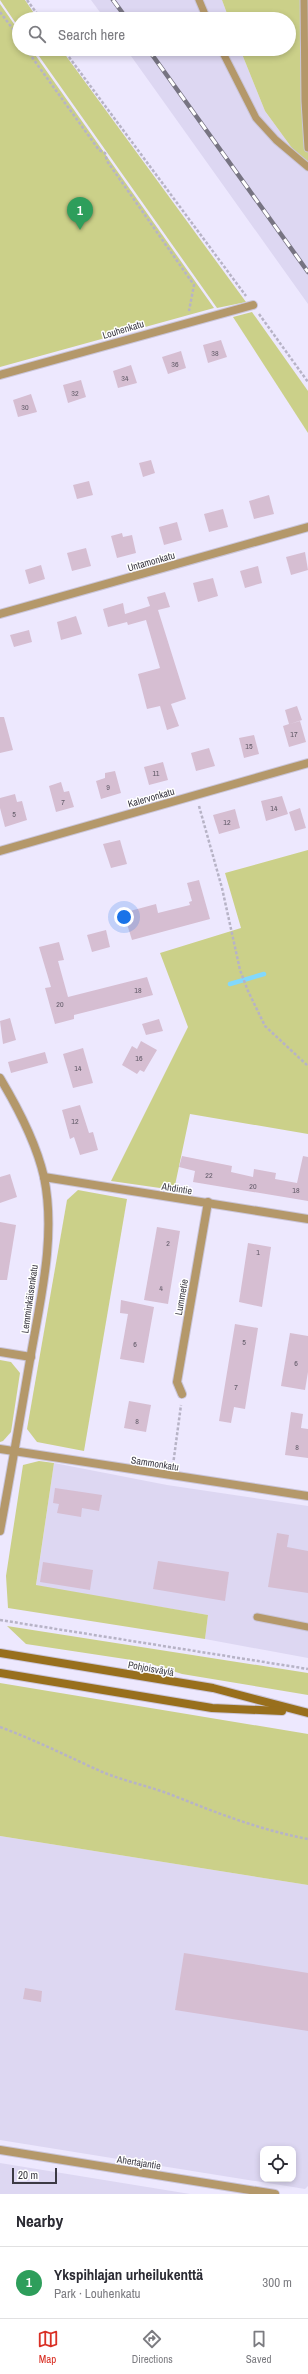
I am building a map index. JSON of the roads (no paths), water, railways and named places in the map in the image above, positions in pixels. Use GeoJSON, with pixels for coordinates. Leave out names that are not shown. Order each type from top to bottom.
{"type":"FeatureCollection","features":[{"type":"Feature","properties":{"kind":"main road","name":"Pohjoisväylä"},"geometry":{"type":"LineString","coordinates":[[0,1653],[213,1688],[308,1713]]}},
{"type":"Feature","properties":{"kind":"main road","name":"Pohjoisväylä"},"geometry":{"type":"LineString","coordinates":[[0,1673],[212,1708],[296,1711]]}},
{"type":"Feature","properties":{"kind":"street","name":"Louhenkatu"},"geometry":{"type":"LineString","coordinates":[[0,375],[253,305]]}},
{"type":"Feature","properties":{"kind":"street","name":"Untamonkatu"},"geometry":{"type":"LineString","coordinates":[[0,614],[308,527]]}},
{"type":"Feature","properties":{"kind":"street","name":"Kalervonkatu"},"geometry":{"type":"LineString","coordinates":[[0,851],[308,763]]}},
{"type":"Feature","properties":{"kind":"street","name":"Lemminkäisenkatu"},"geometry":{"type":"LineString","coordinates":[[0,1078],[19,1112],[44,1177],[48,1206],[48,1237],[31,1357],[0,1531]]}},
{"type":"Feature","properties":{"kind":"street","name":"Ahdintie"},"geometry":{"type":"LineString","coordinates":[[44,1177],[308,1219]]}},
{"type":"Feature","properties":{"kind":"street","name":"Lummetie"},"geometry":{"type":"LineString","coordinates":[[182,1394],[177,1382],[208,1202]]}},
{"type":"Feature","properties":{"kind":"street"},"geometry":{"type":"LineString","coordinates":[[0,1352],[31,1357]]}},
{"type":"Feature","properties":{"kind":"street","name":"Sammonkatu"},"geometry":{"type":"LineString","coordinates":[[0,1449],[308,1496]]}},
{"type":"Feature","properties":{"kind":"street","name":"Ahertajantie"},"geometry":{"type":"LineString","coordinates":[[0,2150],[274,2194]]}},
{"type":"Feature","properties":{"kind":"lane"},"geometry":{"type":"LineString","coordinates":[[199,0],[205,12]]}},
{"type":"Feature","properties":{"kind":"lane"},"geometry":{"type":"LineString","coordinates":[[304,0],[305,101],[308,148]]}},
{"type":"Feature","properties":{"kind":"lane"},"geometry":{"type":"LineString","coordinates":[[225,56],[256,118],[276,140],[308,167]]}},
{"type":"Feature","properties":{"kind":"lane"},"geometry":{"type":"LineString","coordinates":[[257,1618],[308,1627]]}},
{"type":"Feature","properties":{"kind":"waterway"},"geometry":{"type":"LineString","coordinates":[[230,984],[264,974]]}},
{"type":"Feature","properties":{"kind":"railway"},"geometry":{"type":"LineString","coordinates":[[113,0],[122,12]]}},
{"type":"Feature","properties":{"kind":"railway"},"geometry":{"type":"LineString","coordinates":[[153,56],[308,272]]}},
{"type":"Feature","properties":{"kind":"place","name":"Ykspihlajan urheilukenttä"},"geometry":{"type":"Point","coordinates":[80,230]}}]}
